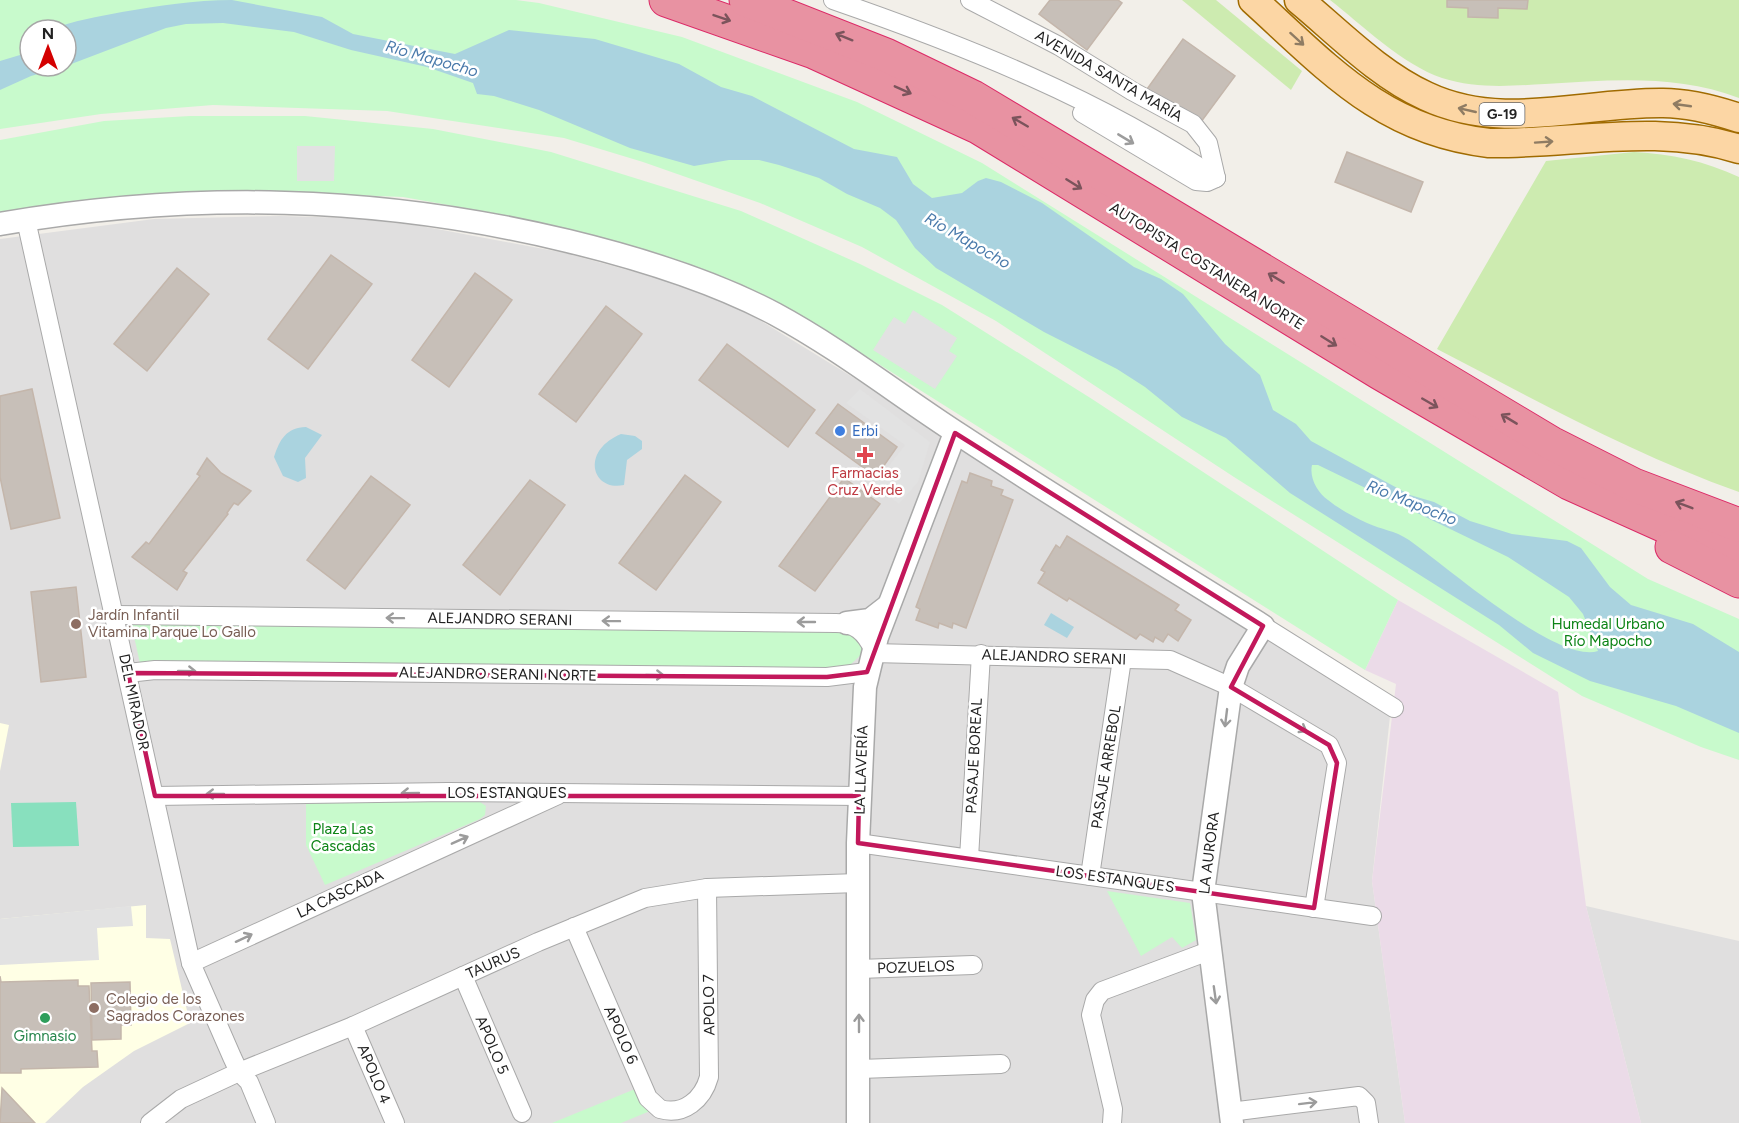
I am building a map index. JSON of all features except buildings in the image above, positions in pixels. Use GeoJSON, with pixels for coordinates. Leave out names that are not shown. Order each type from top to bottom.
{"type":"FeatureCollection","features":[{"type":"Feature","properties":{"kind":"highway","name":"AUTOPISTA COSTANERA NORTE"},"geometry":{"type":"LineString","coordinates":[[666,0],[814,52],[978,127],[1380,373],[1569,483],[1667,527],[1739,553]]}},
{"type":"Feature","properties":{"kind":"highway","name":"AUTOPISTA COSTANERA NORTE"},"geometry":{"type":"LineString","coordinates":[[746,0],[886,55],[973,96],[1542,438],[1635,485],[1739,525]]}},
{"type":"Feature","properties":{"kind":"highway"},"geometry":{"type":"LineString","coordinates":[[1569,483],[1639,529],[1739,581]]}},
{"type":"Feature","properties":{"kind":"main road","name":"G-19"},"geometry":{"type":"LineString","coordinates":[[1253,0],[1359,93],[1392,115],[1426,130],[1466,140],[1499,143],[1671,136],[1695,138],[1739,149]]}},
{"type":"Feature","properties":{"kind":"main road","name":"G-19"},"geometry":{"type":"LineString","coordinates":[[1299,0],[1402,83],[1426,96],[1461,109],[1482,113],[1530,114],[1665,103],[1702,108],[1739,118]]}},
{"type":"Feature","properties":{"kind":"street","name":"AVENIDA SANTA MARÍA"},"geometry":{"type":"LineString","coordinates":[[833,0],[964,51],[1086,115],[1196,181],[1207,182],[1216,178],[1208,143],[1193,124],[1132,91],[1059,46],[970,0]]}},
{"type":"Feature","properties":{"kind":"street"},"geometry":{"type":"LineString","coordinates":[[0,224],[138,206],[248,201],[380,207],[514,228],[630,258],[745,300],[811,335],[955,433],[1394,708]]}},
{"type":"Feature","properties":{"kind":"street","name":"DEL MIRADOR"},"geometry":{"type":"LineString","coordinates":[[26,220],[116,615],[191,963],[239,1072],[249,1082],[266,1123]]}},
{"type":"Feature","properties":{"kind":"street","name":"LA LLAVERÍA"},"geometry":{"type":"LineString","coordinates":[[858,1123],[860,1070],[858,843],[863,708],[871,658],[888,606],[955,433]]}},
{"type":"Feature","properties":{"kind":"street"},"geometry":{"type":"LineString","coordinates":[[847,623],[870,620],[888,606]]}},
{"type":"Feature","properties":{"kind":"street","name":"ALEJANDRO SERANI"},"geometry":{"type":"LineString","coordinates":[[116,615],[847,623]]}},
{"type":"Feature","properties":{"kind":"street"},"geometry":{"type":"LineString","coordinates":[[847,623],[863,633],[871,658]]}},
{"type":"Feature","properties":{"kind":"street","name":"LA AURORA"},"geometry":{"type":"LineString","coordinates":[[1231,1118],[1203,892],[1231,687],[1238,666],[1263,626]]}},
{"type":"Feature","properties":{"kind":"street","name":"ALEJANDRO SERANI"},"geometry":{"type":"LineString","coordinates":[[871,658],[981,654],[1180,663],[1231,687],[1329,745],[1334,752],[1337,763],[1314,908]]}},
{"type":"Feature","properties":{"kind":"street","name":"PASAJE BOREAL"},"geometry":{"type":"LineString","coordinates":[[969,858],[981,654]]}},
{"type":"Feature","properties":{"kind":"street","name":"ALEJANDRO SERANI NORTE"},"geometry":{"type":"LineString","coordinates":[[128,673],[155,670],[827,677],[871,658]]}},
{"type":"Feature","properties":{"kind":"street","name":"PASAJE ARREBOL"},"geometry":{"type":"LineString","coordinates":[[1090,876],[1122,659]]}},
{"type":"Feature","properties":{"kind":"street"},"geometry":{"type":"LineString","coordinates":[[489,792],[495,801],[497,812],[490,827]]}},
{"type":"Feature","properties":{"kind":"street","name":"LOS ESTANQUES"},"geometry":{"type":"LineString","coordinates":[[155,796],[563,792],[859,796]]}},
{"type":"Feature","properties":{"kind":"street","name":"LA CASCADA"},"geometry":{"type":"LineString","coordinates":[[191,963],[563,792]]}},
{"type":"Feature","properties":{"kind":"street","name":"LOS ESTANQUES"},"geometry":{"type":"LineString","coordinates":[[858,843],[1372,916]]}},
{"type":"Feature","properties":{"kind":"street","name":"TAURUS"},"geometry":{"type":"LineString","coordinates":[[150,1123],[181,1099],[239,1072],[353,1026],[574,927],[645,898],[708,888],[858,883]]}},
{"type":"Feature","properties":{"kind":"street","name":"APOLO 7"},"geometry":{"type":"LineString","coordinates":[[681,1116],[696,1100],[709,1077],[708,888]]}},
{"type":"Feature","properties":{"kind":"street","name":"APOLO 6"},"geometry":{"type":"LineString","coordinates":[[574,927],[648,1098],[660,1109],[681,1116]]}},
{"type":"Feature","properties":{"kind":"street"},"geometry":{"type":"LineString","coordinates":[[1112,1123],[1113,1109],[1091,1015],[1095,1000],[1102,991],[1209,951]]}},
{"type":"Feature","properties":{"kind":"street","name":"POZUELOS"},"geometry":{"type":"LineString","coordinates":[[859,969],[973,965]]}},
{"type":"Feature","properties":{"kind":"street","name":"APOLO 5"},"geometry":{"type":"LineString","coordinates":[[463,976],[522,1113]]}},
{"type":"Feature","properties":{"kind":"street","name":"APOLO 4"},"geometry":{"type":"LineString","coordinates":[[353,1026],[395,1123]]}},
{"type":"Feature","properties":{"kind":"street"},"geometry":{"type":"LineString","coordinates":[[860,1070],[1001,1064]]}},
{"type":"Feature","properties":{"kind":"street"},"geometry":{"type":"LineString","coordinates":[[1231,1118],[1359,1096],[1366,1103],[1369,1123]]}},
{"type":"Feature","properties":{"kind":"highlighted area"},"geometry":{"type":"Polygon","coordinates":[[[955,433],[1263,626],[1231,687],[1329,745],[1337,763],[1314,908],[858,843],[859,796],[155,796],[128,673],[827,677],[867,672],[955,433]]]}},
{"type":"Feature","properties":{"kind":"shaded area"},"geometry":{"type":"Polygon","coordinates":[[[297,146],[335,146],[334,181],[297,181],[297,146]]]}},
{"type":"Feature","properties":{"kind":"shaded area"},"geometry":{"type":"Polygon","coordinates":[[[280,216],[351,218],[421,226],[565,253],[672,282],[740,308],[1391,707],[1372,881],[1405,1123],[0,1123],[0,239],[154,219],[280,216]]]}},
{"type":"Feature","properties":{"kind":"shaded area"},"geometry":{"type":"Polygon","coordinates":[[[913,310],[957,338],[949,351],[957,356],[935,389],[873,350],[894,317],[905,324],[913,310]]]}},
{"type":"Feature","properties":{"kind":"shaded area"},"geometry":{"type":"Polygon","coordinates":[[[860,389],[930,442],[918,482],[899,504],[874,485],[905,445],[846,403],[860,389]]]}},
{"type":"Feature","properties":{"kind":"shaded area"},"geometry":{"type":"Polygon","coordinates":[[[1398,600],[1558,692],[1586,906],[1641,1123],[1405,1123],[1372,881],[1396,684],[1365,670],[1398,600]]]}},
{"type":"Feature","properties":{"kind":"shaded area"},"geometry":{"type":"Polygon","coordinates":[[[0,723],[9,725],[0,771],[0,723]]]}},
{"type":"Feature","properties":{"kind":"shaded area","name":"Colegio de los Sagrados Corazones"},"geometry":{"type":"Polygon","coordinates":[[[146,905],[146,938],[170,939],[190,1023],[134,1051],[83,1087],[45,1123],[0,1123],[0,919],[146,905]]]}},
{"type":"Feature","properties":{"kind":"shaded area"},"geometry":{"type":"Polygon","coordinates":[[[131,906],[133,926],[97,928],[99,960],[0,965],[0,919],[131,906]]]}},
{"type":"Feature","properties":{"kind":"shaded area"},"geometry":{"type":"Polygon","coordinates":[[[1586,906],[1739,941],[1739,1123],[1641,1123],[1586,906]]]}},
{"type":"Feature","properties":{"kind":"green space","name":"Humedal Urbano Río Mapocho"},"geometry":{"type":"Polygon","coordinates":[[[0,0],[516,0],[539,3],[682,37],[857,102],[982,163],[1648,579],[1739,619],[1739,760],[1701,747],[1582,696],[1234,477],[996,321],[862,247],[760,203],[643,162],[564,138],[387,111],[213,105],[101,114],[0,129],[0,0]]]}},
{"type":"Feature","properties":{"kind":"green space"},"geometry":{"type":"Polygon","coordinates":[[[1182,0],[1216,0],[1302,71],[1291,90],[1182,0]]]}},
{"type":"Feature","properties":{"kind":"green space"},"geometry":{"type":"Polygon","coordinates":[[[1330,0],[1739,0],[1739,98],[1691,85],[1643,80],[1506,86],[1468,84],[1442,78],[1413,64],[1383,44],[1330,0]]]}},
{"type":"Feature","properties":{"kind":"green space"},"geometry":{"type":"Polygon","coordinates":[[[190,116],[305,116],[433,129],[551,152],[741,211],[860,264],[942,305],[1092,399],[1398,600],[1365,670],[815,324],[606,240],[504,215],[403,197],[302,193],[161,195],[71,201],[0,215],[0,140],[104,121],[190,116]]]}},
{"type":"Feature","properties":{"kind":"green space"},"geometry":{"type":"Polygon","coordinates":[[[1634,152],[1688,159],[1739,177],[1739,492],[1623,444],[1437,349],[1546,161],[1634,152]]]}},
{"type":"Feature","properties":{"kind":"green space"},"geometry":{"type":"Polygon","coordinates":[[[130,618],[855,630],[866,639],[864,652],[850,665],[799,672],[141,668],[130,618]]]}},
{"type":"Feature","properties":{"kind":"green space","name":"Plaza Las Cascadas"},"geometry":{"type":"Polygon","coordinates":[[[477,800],[486,806],[485,815],[480,819],[325,885],[306,845],[306,801],[477,800]]]}},
{"type":"Feature","properties":{"kind":"green space"},"geometry":{"type":"Polygon","coordinates":[[[76,802],[79,846],[13,847],[11,803],[76,802]]]}},
{"type":"Feature","properties":{"kind":"green space"},"geometry":{"type":"Polygon","coordinates":[[[1107,891],[1190,903],[1196,940],[1182,948],[1172,937],[1141,956],[1107,891]]]}},
{"type":"Feature","properties":{"kind":"green space"},"geometry":{"type":"Polygon","coordinates":[[[640,1087],[650,1111],[621,1123],[552,1123],[640,1087]]]}},
{"type":"Feature","properties":{"kind":"water","name":"Río Mapocho"},"geometry":{"type":"Polygon","coordinates":[[[232,0],[322,17],[353,34],[455,54],[509,30],[595,39],[679,64],[721,87],[752,96],[854,149],[897,157],[913,184],[932,198],[962,193],[986,178],[1001,182],[1042,203],[1134,267],[1161,279],[1183,294],[1225,344],[1260,375],[1273,410],[1296,424],[1311,441],[1410,495],[1434,502],[1470,521],[1512,534],[1567,541],[1581,548],[1610,587],[1631,605],[1693,624],[1739,652],[1739,733],[1676,706],[1590,681],[1533,653],[1499,625],[1290,493],[1226,438],[1182,417],[1145,387],[1117,369],[1044,332],[936,268],[915,248],[896,220],[880,208],[847,194],[819,178],[759,160],[729,160],[694,166],[630,148],[539,110],[494,96],[477,94],[473,83],[427,67],[351,50],[294,32],[223,23],[186,24],[166,28],[78,61],[78,21],[177,4],[232,0]],[[1312,465],[1315,485],[1324,497],[1337,507],[1367,523],[1409,540],[1502,610],[1556,643],[1580,651],[1598,651],[1583,614],[1569,597],[1508,557],[1318,465],[1312,465]]]}},
{"type":"Feature","properties":{"kind":"water"},"geometry":{"type":"Polygon","coordinates":[[[18,56],[18,78],[27,78],[0,90],[0,61],[18,56]]]}},
{"type":"Feature","properties":{"kind":"water"},"geometry":{"type":"Polygon","coordinates":[[[306,427],[322,435],[305,458],[306,478],[298,482],[283,476],[274,457],[279,445],[289,432],[306,427]]]}},
{"type":"Feature","properties":{"kind":"water"},"geometry":{"type":"Polygon","coordinates":[[[621,434],[635,436],[642,441],[642,449],[627,460],[624,485],[613,486],[598,476],[595,459],[608,441],[621,434]]]}},
{"type":"Feature","properties":{"kind":"water"},"geometry":{"type":"Polygon","coordinates":[[[1051,613],[1074,627],[1067,638],[1044,625],[1051,613]]]}},
{"type":"Feature","properties":{"kind":"place","name":"Erbi"},"geometry":{"type":"Point","coordinates":[840,431]}},
{"type":"Feature","properties":{"kind":"place","name":"Farmacias Cruz Verde"},"geometry":{"type":"Point","coordinates":[865,455]}},
{"type":"Feature","properties":{"kind":"place","name":"Jardín Infantil Vitamina Parque Lo Gallo"},"geometry":{"type":"Point","coordinates":[76,624]}},
{"type":"Feature","properties":{"kind":"place","name":"Colegio de los Sagrados Corazones"},"geometry":{"type":"Point","coordinates":[94,1008]}},
{"type":"Feature","properties":{"kind":"place","name":"Gimnasio"},"geometry":{"type":"Point","coordinates":[45,1018]}}]}
